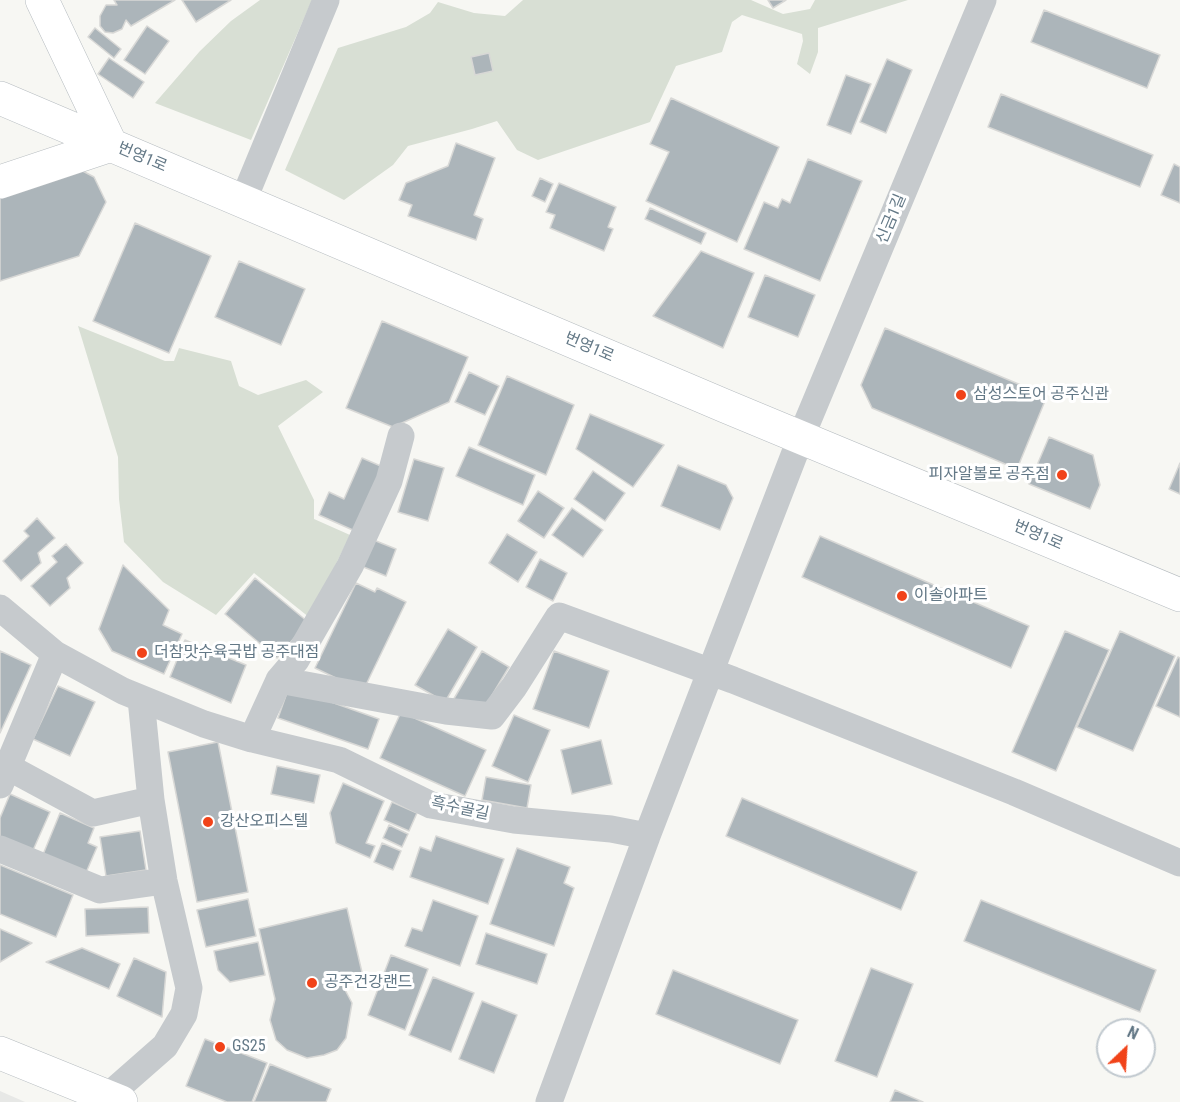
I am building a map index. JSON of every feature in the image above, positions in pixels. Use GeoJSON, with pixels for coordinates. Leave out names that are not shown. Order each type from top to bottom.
{"type":"FeatureCollection","features":[{"type":"Feature","properties":{"kind":"main road"},"geometry":{"type":"LineString","coordinates":[[0,182],[111,145],[42,0]]}},
{"type":"Feature","properties":{"kind":"main road","name":"번영1로"},"geometry":{"type":"LineString","coordinates":[[0,98],[1180,595]]}},
{"type":"Feature","properties":{"kind":"main road"},"geometry":{"type":"LineString","coordinates":[[0,1053],[114,1099]]}},
{"type":"Feature","properties":{"kind":"street"},"geometry":{"type":"LineString","coordinates":[[243,201],[326,0]]}},
{"type":"Feature","properties":{"kind":"street","name":"신금1길"},"geometry":{"type":"LineString","coordinates":[[647,836],[801,437],[983,0]]}},
{"type":"Feature","properties":{"kind":"street"},"geometry":{"type":"LineString","coordinates":[[252,739],[279,680],[296,660],[350,566],[389,481],[401,436]]}},
{"type":"Feature","properties":{"kind":"street","name":"흑수골길"},"geometry":{"type":"LineString","coordinates":[[0,608],[55,654],[123,692],[204,724],[252,739],[339,760],[431,805],[514,820],[611,829],[647,836]]}},
{"type":"Feature","properties":{"kind":"street"},"geometry":{"type":"LineString","coordinates":[[279,680],[446,711],[492,716],[514,687],[559,615],[712,671],[1014,792],[1180,863]]}},
{"type":"Feature","properties":{"kind":"street"},"geometry":{"type":"LineString","coordinates":[[55,654],[4,776],[93,813],[151,800]]}},
{"type":"Feature","properties":{"kind":"street"},"geometry":{"type":"LineString","coordinates":[[114,1099],[165,1046],[184,1014],[189,988],[164,881],[151,800],[141,699]]}},
{"type":"Feature","properties":{"kind":"street"},"geometry":{"type":"LineString","coordinates":[[549,1102],[647,836]]}},
{"type":"Feature","properties":{"kind":"street"},"geometry":{"type":"LineString","coordinates":[[0,849],[100,890],[164,881]]}},
{"type":"Feature","properties":{"kind":"shaded area"},"geometry":{"type":"Polygon","coordinates":[[[260,0],[312,0],[251,140],[155,103],[200,51],[231,21],[260,0]]]}},
{"type":"Feature","properties":{"kind":"shaded area"},"geometry":{"type":"Polygon","coordinates":[[[523,0],[751,0],[783,14],[810,9],[815,0],[908,0],[818,28],[818,52],[810,74],[797,64],[803,41],[802,34],[742,15],[732,22],[722,52],[676,66],[650,122],[538,160],[517,150],[497,121],[408,146],[393,165],[344,200],[285,170],[338,48],[406,27],[430,13],[438,2],[474,13],[505,16],[523,0]]]}},
{"type":"Feature","properties":{"kind":"shaded area"},"geometry":{"type":"Polygon","coordinates":[[[78,326],[165,361],[174,361],[179,348],[231,361],[239,386],[258,395],[306,380],[323,392],[278,426],[314,500],[314,519],[350,535],[310,618],[254,573],[216,615],[163,582],[124,542],[119,499],[118,457],[78,326]]]}},
{"type":"Feature","properties":{"kind":"shaded area"},"geometry":{"type":"Polygon","coordinates":[[[0,1091],[25,1102],[0,1102],[0,1091]]]}},
{"type":"Feature","properties":{"kind":"building"},"geometry":{"type":"Polygon","coordinates":[[[114,0],[175,0],[131,26],[126,20],[122,29],[113,33],[105,32],[100,26],[100,16],[106,5],[117,5],[114,0]]]}},
{"type":"Feature","properties":{"kind":"building"},"geometry":{"type":"Polygon","coordinates":[[[182,0],[231,0],[196,22],[182,0]]]}},
{"type":"Feature","properties":{"kind":"building"},"geometry":{"type":"Polygon","coordinates":[[[768,0],[786,0],[773,8],[768,0]]]}},
{"type":"Feature","properties":{"kind":"building"},"geometry":{"type":"Polygon","coordinates":[[[1044,10],[1160,55],[1147,88],[1031,42],[1044,10]]]}},
{"type":"Feature","properties":{"kind":"building"},"geometry":{"type":"Polygon","coordinates":[[[147,26],[169,41],[145,74],[124,60],[147,26]]]}},
{"type":"Feature","properties":{"kind":"building"},"geometry":{"type":"Polygon","coordinates":[[[95,28],[121,49],[114,58],[88,37],[95,28]]]}},
{"type":"Feature","properties":{"kind":"building"},"geometry":{"type":"Polygon","coordinates":[[[489,53],[493,71],[475,75],[471,57],[489,53]]]}},
{"type":"Feature","properties":{"kind":"building"},"geometry":{"type":"Polygon","coordinates":[[[109,58],[144,82],[133,98],[98,74],[109,58]]]}},
{"type":"Feature","properties":{"kind":"building"},"geometry":{"type":"Polygon","coordinates":[[[887,59],[912,70],[886,133],[860,122],[887,59]]]}},
{"type":"Feature","properties":{"kind":"building"},"geometry":{"type":"Polygon","coordinates":[[[846,75],[871,84],[851,134],[827,125],[846,75]]]}},
{"type":"Feature","properties":{"kind":"building"},"geometry":{"type":"Polygon","coordinates":[[[1001,94],[1153,155],[1140,187],[988,127],[1001,94]]]}},
{"type":"Feature","properties":{"kind":"building"},"geometry":{"type":"Polygon","coordinates":[[[671,98],[779,147],[737,242],[646,201],[669,152],[650,144],[671,98]]]}},
{"type":"Feature","properties":{"kind":"building"},"geometry":{"type":"Polygon","coordinates":[[[456,143],[495,158],[474,215],[483,219],[476,240],[408,216],[412,205],[399,200],[406,183],[448,166],[456,143]]]}},
{"type":"Feature","properties":{"kind":"building"},"geometry":{"type":"Polygon","coordinates":[[[808,159],[862,181],[820,281],[744,249],[764,202],[778,208],[782,199],[790,203],[808,159]]]}},
{"type":"Feature","properties":{"kind":"building"},"geometry":{"type":"Polygon","coordinates":[[[1174,164],[1180,167],[1180,203],[1161,195],[1174,164]]]}},
{"type":"Feature","properties":{"kind":"building"},"geometry":{"type":"Polygon","coordinates":[[[77,168],[94,177],[106,202],[79,256],[0,281],[0,191],[77,168]]]}},
{"type":"Feature","properties":{"kind":"building"},"geometry":{"type":"Polygon","coordinates":[[[540,178],[553,184],[545,202],[532,196],[540,178]]]}},
{"type":"Feature","properties":{"kind":"building"},"geometry":{"type":"Polygon","coordinates":[[[559,183],[616,207],[608,227],[613,229],[604,251],[550,228],[555,215],[546,212],[559,183]]]}},
{"type":"Feature","properties":{"kind":"building"},"geometry":{"type":"Polygon","coordinates":[[[650,208],[706,233],[701,244],[645,219],[650,208]]]}},
{"type":"Feature","properties":{"kind":"building"},"geometry":{"type":"Polygon","coordinates":[[[135,223],[211,256],[169,353],[93,321],[135,223]]]}},
{"type":"Feature","properties":{"kind":"building"},"geometry":{"type":"Polygon","coordinates":[[[701,251],[754,273],[723,348],[653,316],[701,251]]]}},
{"type":"Feature","properties":{"kind":"building"},"geometry":{"type":"Polygon","coordinates":[[[239,261],[305,289],[281,345],[215,317],[239,261]]]}},
{"type":"Feature","properties":{"kind":"building"},"geometry":{"type":"Polygon","coordinates":[[[765,275],[815,295],[798,337],[748,317],[765,275]]]}},
{"type":"Feature","properties":{"kind":"building"},"geometry":{"type":"Polygon","coordinates":[[[382,321],[468,357],[449,402],[393,427],[346,408],[382,321]]]}},
{"type":"Feature","properties":{"kind":"building"},"geometry":{"type":"Polygon","coordinates":[[[885,328],[1047,396],[1017,469],[872,408],[861,385],[885,328]]]}},
{"type":"Feature","properties":{"kind":"building"},"geometry":{"type":"Polygon","coordinates":[[[469,372],[499,386],[485,415],[455,402],[469,372]]]}},
{"type":"Feature","properties":{"kind":"building"},"geometry":{"type":"Polygon","coordinates":[[[507,376],[574,405],[546,475],[478,445],[507,376]]]}},
{"type":"Feature","properties":{"kind":"building"},"geometry":{"type":"Polygon","coordinates":[[[590,414],[664,445],[633,487],[576,449],[590,414]]]}},
{"type":"Feature","properties":{"kind":"building"},"geometry":{"type":"Polygon","coordinates":[[[1049,437],[1093,455],[1100,485],[1090,509],[1029,484],[1049,437]]]}},
{"type":"Feature","properties":{"kind":"building"},"geometry":{"type":"Polygon","coordinates":[[[469,447],[535,475],[523,505],[456,476],[469,447]]]}},
{"type":"Feature","properties":{"kind":"building"},"geometry":{"type":"Polygon","coordinates":[[[362,458],[383,467],[355,531],[319,515],[329,492],[344,499],[362,458]]]}},
{"type":"Feature","properties":{"kind":"building"},"geometry":{"type":"Polygon","coordinates":[[[414,459],[444,468],[428,521],[398,512],[414,459]]]}},
{"type":"Feature","properties":{"kind":"building"},"geometry":{"type":"Polygon","coordinates":[[[1180,463],[1180,494],[1169,489],[1180,463]]]}},
{"type":"Feature","properties":{"kind":"building"},"geometry":{"type":"Polygon","coordinates":[[[678,465],[726,485],[733,498],[720,530],[661,506],[678,465]]]}},
{"type":"Feature","properties":{"kind":"building"},"geometry":{"type":"Polygon","coordinates":[[[593,471],[625,493],[605,521],[574,499],[593,471]]]}},
{"type":"Feature","properties":{"kind":"building"},"geometry":{"type":"Polygon","coordinates":[[[538,491],[564,508],[544,538],[518,521],[538,491]]]}},
{"type":"Feature","properties":{"kind":"building"},"geometry":{"type":"Polygon","coordinates":[[[572,508],[603,530],[583,557],[552,535],[572,508]]]}},
{"type":"Feature","properties":{"kind":"building"},"geometry":{"type":"Polygon","coordinates":[[[37,518],[55,538],[38,553],[41,563],[21,581],[3,561],[29,536],[24,531],[37,518]]]}},
{"type":"Feature","properties":{"kind":"building"},"geometry":{"type":"Polygon","coordinates":[[[507,534],[537,552],[518,582],[489,563],[507,534]]]}},
{"type":"Feature","properties":{"kind":"building","name":"이솔아파트"},"geometry":{"type":"Polygon","coordinates":[[[820,536],[1029,626],[1011,668],[802,577],[820,536]]]}},
{"type":"Feature","properties":{"kind":"building"},"geometry":{"type":"Polygon","coordinates":[[[371,539],[396,549],[386,576],[361,566],[371,539]]]}},
{"type":"Feature","properties":{"kind":"building"},"geometry":{"type":"Polygon","coordinates":[[[66,544],[83,563],[67,578],[70,588],[50,606],[31,586],[57,562],[52,556],[66,544]]]}},
{"type":"Feature","properties":{"kind":"building"},"geometry":{"type":"Polygon","coordinates":[[[540,559],[567,573],[553,601],[526,587],[540,559]]]}},
{"type":"Feature","properties":{"kind":"building"},"geometry":{"type":"Polygon","coordinates":[[[123,565],[169,610],[163,625],[182,634],[164,674],[112,651],[99,629],[123,565]]]}},
{"type":"Feature","properties":{"kind":"building"},"geometry":{"type":"Polygon","coordinates":[[[255,578],[308,622],[277,658],[225,614],[255,578]]]}},
{"type":"Feature","properties":{"kind":"building"},"geometry":{"type":"Polygon","coordinates":[[[356,583],[375,592],[377,588],[406,602],[363,691],[315,668],[356,583]]]}},
{"type":"Feature","properties":{"kind":"building"},"geometry":{"type":"Polygon","coordinates":[[[448,629],[477,647],[445,702],[415,685],[448,629]]]}},
{"type":"Feature","properties":{"kind":"building"},"geometry":{"type":"Polygon","coordinates":[[[1065,631],[1109,650],[1056,771],[1012,752],[1065,631]]]}},
{"type":"Feature","properties":{"kind":"building"},"geometry":{"type":"Polygon","coordinates":[[[1120,631],[1175,656],[1133,751],[1077,727],[1120,631]]]}},
{"type":"Feature","properties":{"kind":"building"},"geometry":{"type":"Polygon","coordinates":[[[185,640],[246,665],[231,703],[170,677],[185,640]]]}},
{"type":"Feature","properties":{"kind":"building"},"geometry":{"type":"Polygon","coordinates":[[[0,651],[31,665],[0,733],[0,651]]]}},
{"type":"Feature","properties":{"kind":"building"},"geometry":{"type":"Polygon","coordinates":[[[482,651],[509,667],[485,707],[452,702],[482,651]]]}},
{"type":"Feature","properties":{"kind":"building"},"geometry":{"type":"Polygon","coordinates":[[[554,651],[609,671],[589,728],[533,709],[554,651]]]}},
{"type":"Feature","properties":{"kind":"building"},"geometry":{"type":"Polygon","coordinates":[[[1178,657],[1180,658],[1180,717],[1156,706],[1178,657]]]}},
{"type":"Feature","properties":{"kind":"building"},"geometry":{"type":"Polygon","coordinates":[[[58,686],[95,702],[70,756],[33,739],[58,686]]]}},
{"type":"Feature","properties":{"kind":"building"},"geometry":{"type":"Polygon","coordinates":[[[289,687],[379,719],[368,749],[278,718],[289,687]]]}},
{"type":"Feature","properties":{"kind":"building"},"geometry":{"type":"Polygon","coordinates":[[[401,712],[486,750],[465,796],[380,758],[401,712]]]}},
{"type":"Feature","properties":{"kind":"building"},"geometry":{"type":"Polygon","coordinates":[[[514,715],[550,730],[528,782],[492,766],[514,715]]]}},
{"type":"Feature","properties":{"kind":"building"},"geometry":{"type":"Polygon","coordinates":[[[601,740],[612,784],[572,794],[561,750],[601,740]]]}},
{"type":"Feature","properties":{"kind":"building","name":"강산오피스텔"},"geometry":{"type":"Polygon","coordinates":[[[218,742],[248,892],[197,902],[168,752],[218,742]]]}},
{"type":"Feature","properties":{"kind":"building"},"geometry":{"type":"Polygon","coordinates":[[[277,766],[320,775],[314,803],[271,794],[277,766]]]}},
{"type":"Feature","properties":{"kind":"building"},"geometry":{"type":"Polygon","coordinates":[[[486,777],[531,785],[527,808],[482,800],[486,777]]]}},
{"type":"Feature","properties":{"kind":"building"},"geometry":{"type":"Polygon","coordinates":[[[343,783],[384,801],[366,843],[375,846],[370,858],[336,843],[330,813],[343,783]]]}},
{"type":"Feature","properties":{"kind":"building"},"geometry":{"type":"Polygon","coordinates":[[[10,794],[50,812],[30,857],[0,843],[0,818],[10,794]]]}},
{"type":"Feature","properties":{"kind":"building"},"geometry":{"type":"Polygon","coordinates":[[[742,798],[917,872],[901,910],[726,836],[742,798]]]}},
{"type":"Feature","properties":{"kind":"building"},"geometry":{"type":"Polygon","coordinates":[[[392,802],[417,813],[409,831],[384,820],[392,802]]]}},
{"type":"Feature","properties":{"kind":"building"},"geometry":{"type":"Polygon","coordinates":[[[60,813],[94,828],[88,843],[97,847],[85,875],[42,857],[60,813]]]}},
{"type":"Feature","properties":{"kind":"building"},"geometry":{"type":"Polygon","coordinates":[[[389,825],[408,834],[402,847],[383,838],[389,825]]]}},
{"type":"Feature","properties":{"kind":"building"},"geometry":{"type":"Polygon","coordinates":[[[140,831],[146,870],[106,876],[100,837],[140,831]]]}},
{"type":"Feature","properties":{"kind":"building"},"geometry":{"type":"Polygon","coordinates":[[[436,836],[504,859],[488,904],[410,877],[420,847],[431,851],[436,836]]]}},
{"type":"Feature","properties":{"kind":"building"},"geometry":{"type":"Polygon","coordinates":[[[382,843],[401,851],[393,870],[374,862],[382,843]]]}},
{"type":"Feature","properties":{"kind":"building"},"geometry":{"type":"Polygon","coordinates":[[[517,848],[570,867],[564,883],[574,888],[554,946],[490,924],[517,848]]]}},
{"type":"Feature","properties":{"kind":"building"},"geometry":{"type":"Polygon","coordinates":[[[0,865],[73,895],[56,937],[0,914],[0,865]]]}},
{"type":"Feature","properties":{"kind":"building"},"geometry":{"type":"Polygon","coordinates":[[[248,899],[256,936],[206,947],[197,910],[248,899]]]}},
{"type":"Feature","properties":{"kind":"building"},"geometry":{"type":"Polygon","coordinates":[[[433,900],[478,916],[460,966],[405,946],[412,928],[422,931],[433,900]]]}},
{"type":"Feature","properties":{"kind":"building"},"geometry":{"type":"Polygon","coordinates":[[[981,900],[1156,970],[1140,1012],[964,941],[981,900]]]}},
{"type":"Feature","properties":{"kind":"building"},"geometry":{"type":"Polygon","coordinates":[[[148,907],[149,933],[86,936],[85,909],[148,907]]]}},
{"type":"Feature","properties":{"kind":"building","name":"공주건강랜드"},"geometry":{"type":"Polygon","coordinates":[[[347,908],[364,981],[343,986],[352,1003],[346,1038],[337,1050],[307,1058],[287,1050],[276,1040],[270,1020],[275,999],[259,929],[347,908]]]}},
{"type":"Feature","properties":{"kind":"building"},"geometry":{"type":"Polygon","coordinates":[[[0,929],[32,943],[0,962],[0,929]]]}},
{"type":"Feature","properties":{"kind":"building"},"geometry":{"type":"Polygon","coordinates":[[[486,933],[547,954],[537,984],[476,964],[486,933]]]}},
{"type":"Feature","properties":{"kind":"building"},"geometry":{"type":"Polygon","coordinates":[[[258,942],[265,975],[230,982],[218,970],[214,951],[258,942]]]}},
{"type":"Feature","properties":{"kind":"building"},"geometry":{"type":"Polygon","coordinates":[[[82,948],[120,964],[109,989],[46,962],[82,948]]]}},
{"type":"Feature","properties":{"kind":"building"},"geometry":{"type":"Polygon","coordinates":[[[391,955],[428,969],[405,1030],[368,1015],[391,955]]]}},
{"type":"Feature","properties":{"kind":"building"},"geometry":{"type":"Polygon","coordinates":[[[134,958],[166,972],[162,1017],[117,996],[134,958]]]}},
{"type":"Feature","properties":{"kind":"building"},"geometry":{"type":"Polygon","coordinates":[[[871,968],[913,984],[877,1077],[835,1061],[871,968]]]}},
{"type":"Feature","properties":{"kind":"building"},"geometry":{"type":"Polygon","coordinates":[[[673,970],[798,1020],[780,1064],[656,1014],[673,970]]]}},
{"type":"Feature","properties":{"kind":"building"},"geometry":{"type":"Polygon","coordinates":[[[433,977],[474,993],[451,1052],[409,1035],[433,977]]]}},
{"type":"Feature","properties":{"kind":"building"},"geometry":{"type":"Polygon","coordinates":[[[482,1001],[517,1015],[494,1073],[459,1059],[482,1001]]]}},
{"type":"Feature","properties":{"kind":"building"},"geometry":{"type":"Polygon","coordinates":[[[205,1039],[267,1063],[252,1102],[227,1102],[186,1086],[205,1039]]]}},
{"type":"Feature","properties":{"kind":"building"},"geometry":{"type":"Polygon","coordinates":[[[270,1064],[331,1089],[326,1102],[254,1102],[270,1064]]]}},
{"type":"Feature","properties":{"kind":"building"},"geometry":{"type":"Polygon","coordinates":[[[895,1090],[923,1102],[890,1102],[895,1090]]]}},
{"type":"Feature","properties":{"kind":"place","name":"삼성스토어 공주신관"},"geometry":{"type":"Point","coordinates":[961,395]}},
{"type":"Feature","properties":{"kind":"place","name":"피자알볼로 공주점"},"geometry":{"type":"Point","coordinates":[1062,475]}},
{"type":"Feature","properties":{"kind":"place","name":"이솔아파트"},"geometry":{"type":"Point","coordinates":[902,596]}},
{"type":"Feature","properties":{"kind":"place","name":"더참맛수육국밥 공주대점"},"geometry":{"type":"Point","coordinates":[142,653]}},
{"type":"Feature","properties":{"kind":"place","name":"강산오피스텔"},"geometry":{"type":"Point","coordinates":[208,822]}},
{"type":"Feature","properties":{"kind":"place","name":"공주건강랜드"},"geometry":{"type":"Point","coordinates":[312,983]}},
{"type":"Feature","properties":{"kind":"place","name":"GS25"},"geometry":{"type":"Point","coordinates":[220,1047]}}]}
